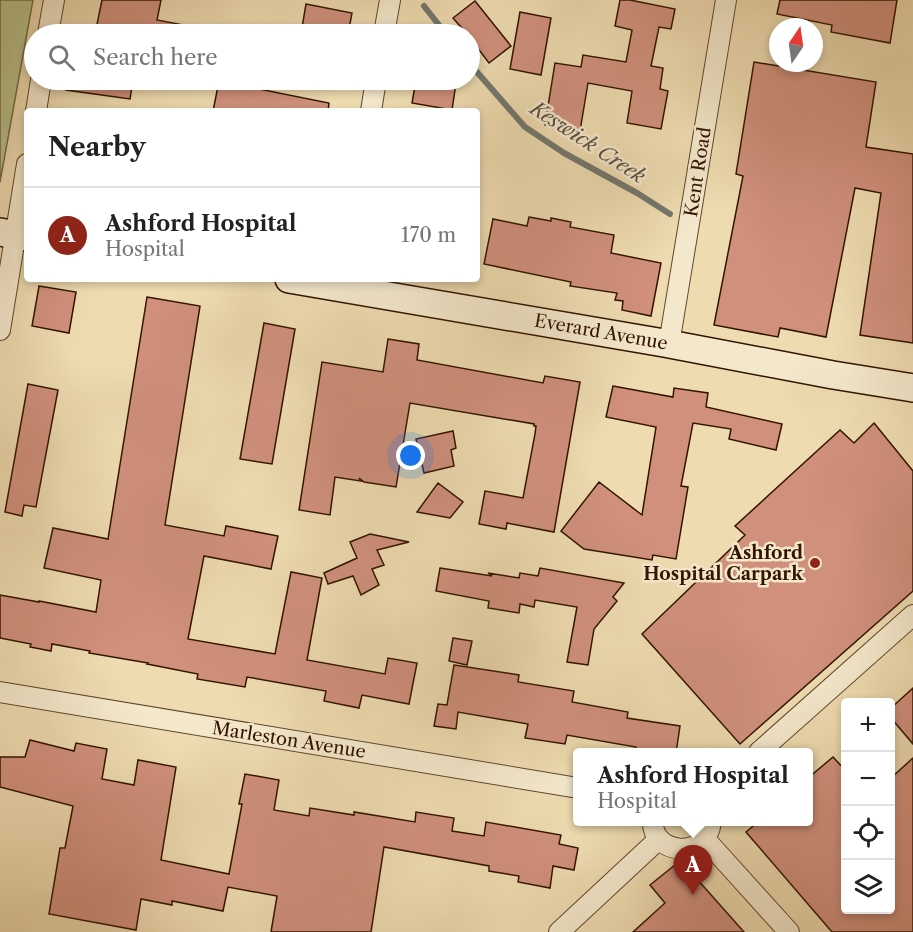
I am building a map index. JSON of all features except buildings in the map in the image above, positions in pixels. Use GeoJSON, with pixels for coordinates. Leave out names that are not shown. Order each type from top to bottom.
{"type":"FeatureCollection","features":[{"type":"Feature","properties":{"kind":"street"},"geometry":{"type":"LineString","coordinates":[[50,24],[54,0]]}},
{"type":"Feature","properties":{"kind":"street"},"geometry":{"type":"LineString","coordinates":[[386,24],[390,0]]}},
{"type":"Feature","properties":{"kind":"street","name":"Kent Road"},"geometry":{"type":"LineString","coordinates":[[669,344],[726,0]]}},
{"type":"Feature","properties":{"kind":"street"},"geometry":{"type":"LineString","coordinates":[[36,108],[39,90]]}},
{"type":"Feature","properties":{"kind":"street"},"geometry":{"type":"LineString","coordinates":[[371,108],[374,90]]}},
{"type":"Feature","properties":{"kind":"street"},"geometry":{"type":"LineString","coordinates":[[0,330],[24,180]]}},
{"type":"Feature","properties":{"kind":"street","name":"Everard Avenue"},"geometry":{"type":"LineString","coordinates":[[341,283],[913,388]]}},
{"type":"Feature","properties":{"kind":"street"},"geometry":{"type":"LineString","coordinates":[[765,748],[913,615]]}},
{"type":"Feature","properties":{"kind":"street","name":"Marleston Avenue"},"geometry":{"type":"LineString","coordinates":[[0,692],[573,787]]}},
{"type":"Feature","properties":{"kind":"street"},"geometry":{"type":"LineString","coordinates":[[559,932],[656,830],[669,847],[687,849],[696,846],[708,830],[789,932]]}},
{"type":"Feature","properties":{"kind":"green space"},"geometry":{"type":"Polygon","coordinates":[[[0,0],[33,0],[29,24],[24,24],[24,50],[0,182],[0,0]]]}},
{"type":"Feature","properties":{"kind":"waterway","name":"Keswick Creek"},"geometry":{"type":"LineString","coordinates":[[424,6],[438,24]]}},
{"type":"Feature","properties":{"kind":"waterway","name":"Keswick Creek"},"geometry":{"type":"LineString","coordinates":[[480,75],[525,127],[564,153],[670,214]]}},
{"type":"Feature","properties":{"kind":"place","name":"Ashford Hospital Carpark"},"geometry":{"type":"Point","coordinates":[815,563]}},
{"type":"Feature","properties":{"kind":"place","name":"Ashford Hospital"},"geometry":{"type":"Point","coordinates":[693,895]}}]}
